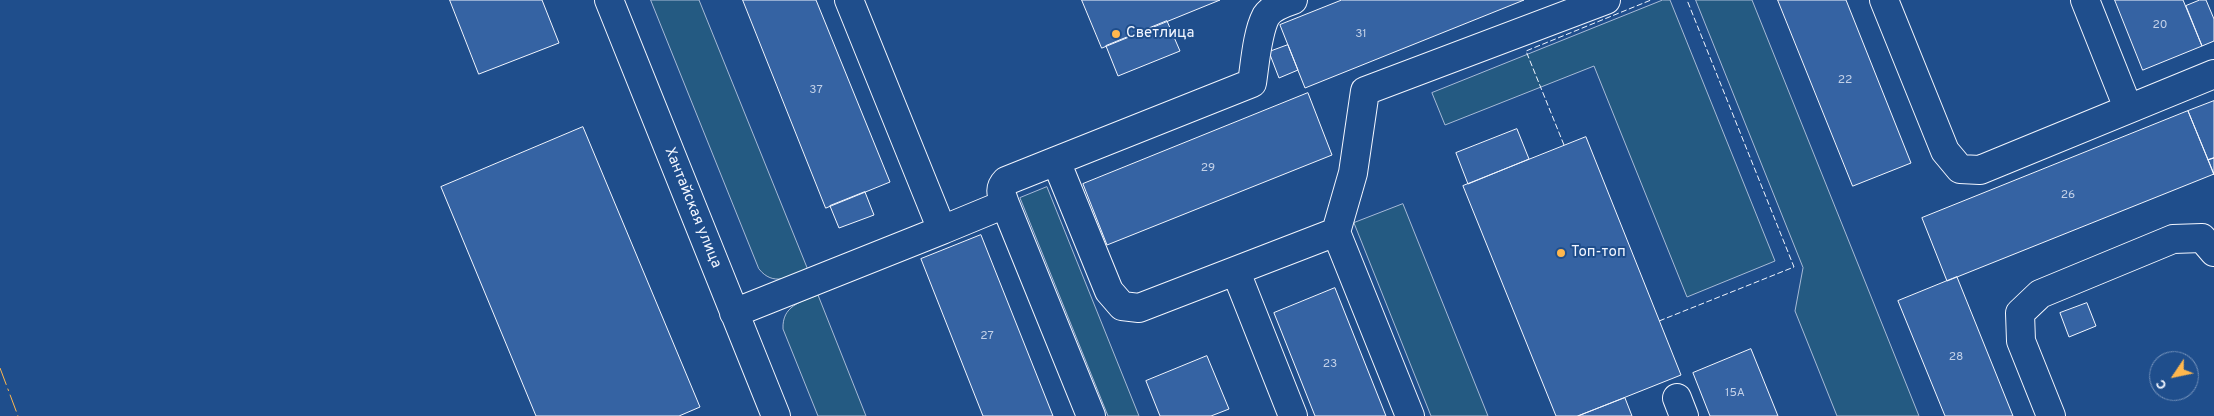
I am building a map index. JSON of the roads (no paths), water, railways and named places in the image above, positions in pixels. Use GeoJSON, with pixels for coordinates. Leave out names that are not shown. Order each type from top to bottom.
{"type":"FeatureCollection","features":[{"type":"Feature","properties":{"kind":"street","name":"Хантайская улица"},"geometry":{"type":"LineString","coordinates":[[609,0],[776,416]]}},
{"type":"Feature","properties":{"kind":"street"},"geometry":{"type":"LineString","coordinates":[[849,0],[942,230]]}},
{"type":"Feature","properties":{"kind":"street"},"geometry":{"type":"LineString","coordinates":[[1091,416],[1005,204],[1000,191],[1002,185],[1006,181],[1252,83],[1260,34],[1266,15],[1280,5],[1293,0]]}},
{"type":"Feature","properties":{"kind":"street"},"geometry":{"type":"LineString","coordinates":[[1410,416],[1336,232],[1353,173],[1366,91],[1606,0]]}},
{"type":"Feature","properties":{"kind":"street"},"geometry":{"type":"LineString","coordinates":[[1884,0],[1945,151],[1960,170],[1980,170],[2214,74]]}},
{"type":"Feature","properties":{"kind":"street"},"geometry":{"type":"LineString","coordinates":[[2085,0],[2128,108]]}},
{"type":"Feature","properties":{"kind":"street"},"geometry":{"type":"LineString","coordinates":[[1056,161],[1109,291],[1122,306],[1138,308],[1236,272],[1336,232]]}},
{"type":"Feature","properties":{"kind":"street"},"geometry":{"type":"LineString","coordinates":[[734,313],[1005,204]]}},
{"type":"Feature","properties":{"kind":"street"},"geometry":{"type":"LineString","coordinates":[[2051,416],[2021,341],[2020,313],[2040,294],[2172,239],[2202,238],[2214,252]]}},
{"type":"Feature","properties":{"kind":"street"},"geometry":{"type":"LineString","coordinates":[[1236,272],[1293,416]]}},
{"type":"Feature","properties":{"kind":"place","name":"Светлица"},"geometry":{"type":"Point","coordinates":[1116,34]}},
{"type":"Feature","properties":{"kind":"place","name":"Топ-топ"},"geometry":{"type":"Point","coordinates":[1561,253]}}]}
